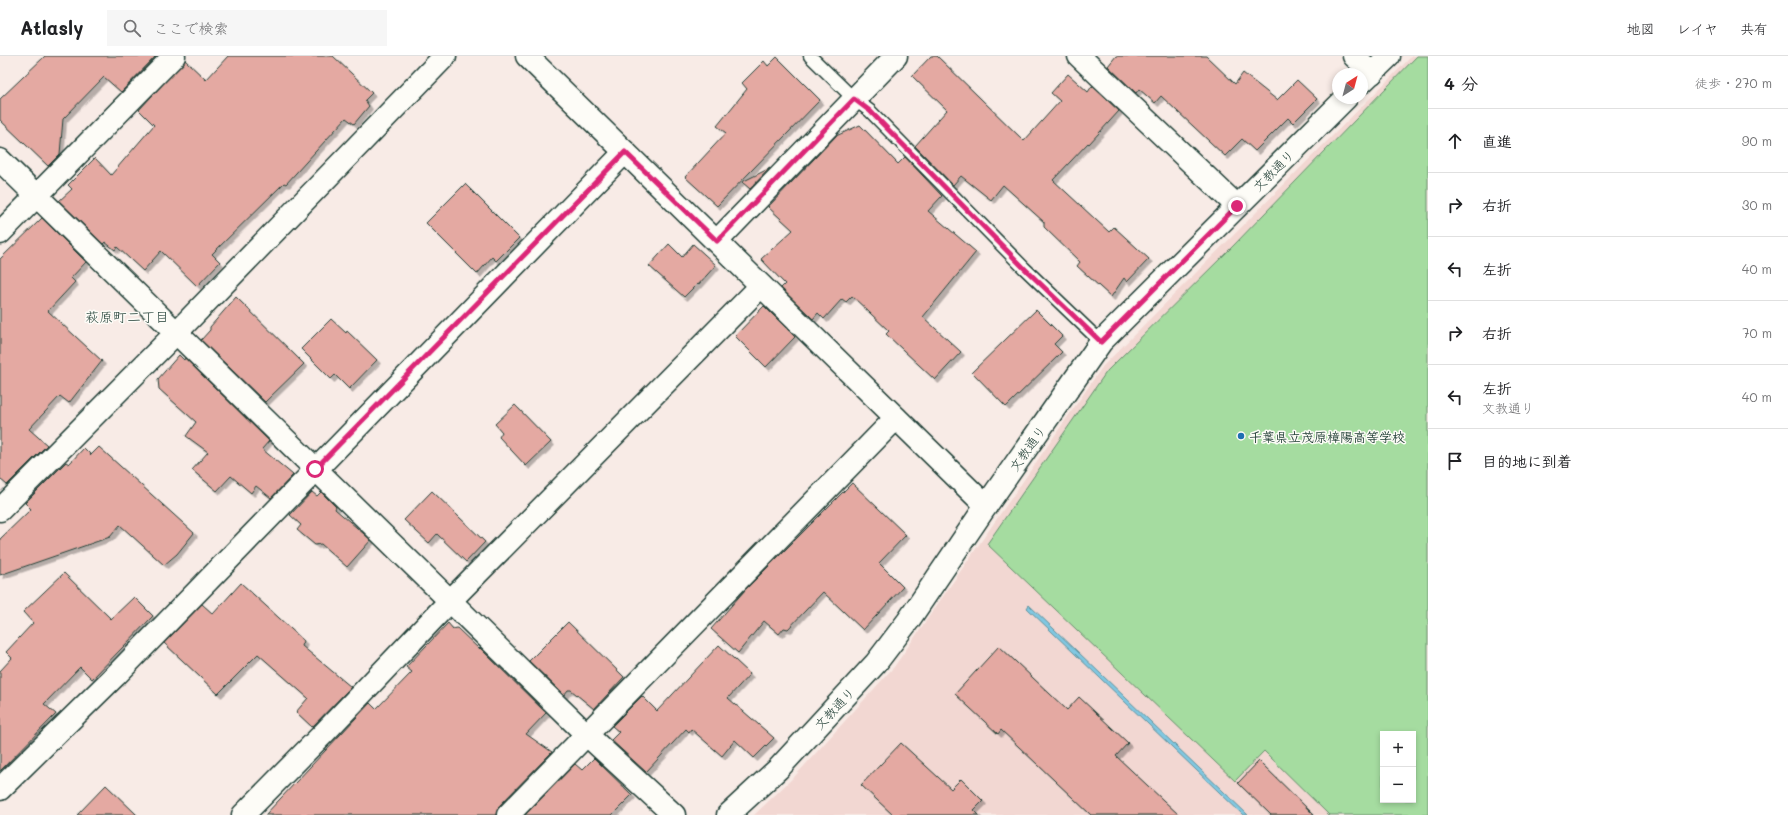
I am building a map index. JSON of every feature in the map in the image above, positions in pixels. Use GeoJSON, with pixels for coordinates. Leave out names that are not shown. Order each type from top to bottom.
{"type":"FeatureCollection","features":[{"type":"Feature","properties":{"kind":"street"},"geometry":{"type":"LineString","coordinates":[[0,233],[174,56]]}},
{"type":"Feature","properties":{"kind":"street"},"geometry":{"type":"LineString","coordinates":[[0,510],[177,332],[445,56]]}},
{"type":"Feature","properties":{"kind":"street"},"geometry":{"type":"LineString","coordinates":[[527,56],[986,506]]}},
{"type":"Feature","properties":{"kind":"street"},"geometry":{"type":"LineString","coordinates":[[717,241],[896,56]]}},
{"type":"Feature","properties":{"kind":"street"},"geometry":{"type":"LineString","coordinates":[[1079,56],[1237,206]]}},
{"type":"Feature","properties":{"kind":"street"},"geometry":{"type":"LineString","coordinates":[[1354,56],[1361,68]]}},
{"type":"Feature","properties":{"kind":"street"},"geometry":{"type":"LineString","coordinates":[[1368,76],[1388,56]]}},
{"type":"Feature","properties":{"kind":"street","name":"文教通り"},"geometry":{"type":"LineString","coordinates":[[728,815],[778,769],[876,662],[908,621],[986,506],[1101,342],[1340,104]]}},
{"type":"Feature","properties":{"kind":"street"},"geometry":{"type":"LineString","coordinates":[[0,789],[115,676],[625,152]]}},
{"type":"Feature","properties":{"kind":"street"},"geometry":{"type":"LineString","coordinates":[[0,160],[587,735],[674,815]]}},
{"type":"Feature","properties":{"kind":"street"},"geometry":{"type":"LineString","coordinates":[[242,815],[324,733],[450,601],[761,286]]}},
{"type":"Feature","properties":{"kind":"street"},"geometry":{"type":"LineString","coordinates":[[508,815],[896,418]]}},
{"type":"Feature","properties":{"kind":"lane"},"geometry":{"type":"LineString","coordinates":[[810,56],[854,99],[870,111],[1024,268],[1101,342]]}},
{"type":"Feature","properties":{"kind":"shaded area","name":"千葉県立茂原樟陽高等学校"},"geometry":{"type":"Polygon","coordinates":[[[1412,56],[1428,56],[1428,815],[754,815],[795,776],[894,667],[1103,366],[1364,104],[1368,104],[1368,100],[1412,56]]]}},
{"type":"Feature","properties":{"kind":"green space","name":"千葉県立茂原樟陽高等学校"},"geometry":{"type":"Polygon","coordinates":[[[1417,56],[1428,56],[1428,815],[1329,815],[1264,751],[1235,781],[987,544],[1107,371],[1234,245],[1417,56]]]}},
{"type":"Feature","properties":{"kind":"water"},"geometry":{"type":"Polygon","coordinates":[[[1029,605],[1248,815],[1243,815],[1027,608],[1029,605]]]}},
{"type":"Feature","properties":{"kind":"building"},"geometry":{"type":"Polygon","coordinates":[[[45,56],[156,56],[121,92],[104,77],[63,119],[60,154],[48,166],[0,120],[0,99],[45,56]]]}},
{"type":"Feature","properties":{"kind":"building"},"geometry":{"type":"Polygon","coordinates":[[[228,56],[333,56],[372,93],[365,100],[369,106],[354,124],[346,118],[286,184],[284,183],[212,254],[220,262],[197,286],[161,251],[143,271],[117,247],[115,250],[105,242],[103,244],[59,201],[72,189],[68,185],[95,158],[111,175],[154,125],[139,110],[185,60],[206,80],[228,56]]]}},
{"type":"Feature","properties":{"kind":"building"},"geometry":{"type":"Polygon","coordinates":[[[931,56],[937,56],[1024,141],[1060,101],[1051,93],[1068,74],[1088,92],[1092,86],[1119,111],[1053,180],[1109,232],[1114,227],[1149,259],[1127,282],[1124,278],[1111,297],[1077,266],[1080,262],[1044,227],[1044,222],[1003,185],[991,200],[961,176],[953,185],[915,146],[947,110],[912,76],[931,56]]]}},
{"type":"Feature","properties":{"kind":"building"},"geometry":{"type":"Polygon","coordinates":[[[1116,56],[1206,56],[1235,84],[1243,73],[1277,100],[1297,80],[1317,99],[1293,123],[1288,118],[1255,151],[1242,139],[1225,156],[1161,96],[1155,103],[1139,89],[1136,93],[1108,66],[1116,56]]]}},
{"type":"Feature","properties":{"kind":"building"},"geometry":{"type":"Polygon","coordinates":[[[777,57],[820,100],[717,206],[685,177],[726,133],[717,126],[747,89],[742,83],[764,61],[768,66],[777,57]]]}},
{"type":"Feature","properties":{"kind":"building"},"geometry":{"type":"Polygon","coordinates":[[[860,125],[898,164],[905,157],[942,196],[928,211],[976,252],[923,317],[961,352],[935,380],[886,334],[889,331],[852,296],[846,302],[842,299],[824,319],[818,313],[813,319],[781,288],[785,284],[761,259],[793,230],[768,207],[836,136],[860,125]]]}},
{"type":"Feature","properties":{"kind":"building"},"geometry":{"type":"Polygon","coordinates":[[[770,168],[750,189],[742,182],[770,168]]]}},
{"type":"Feature","properties":{"kind":"building"},"geometry":{"type":"Polygon","coordinates":[[[465,184],[519,238],[496,261],[492,257],[477,274],[426,223],[465,184]]]}},
{"type":"Feature","properties":{"kind":"building"},"geometry":{"type":"Polygon","coordinates":[[[42,218],[86,262],[71,278],[75,282],[48,311],[102,361],[69,403],[60,396],[29,429],[47,445],[7,485],[0,479],[0,259],[42,218]]]}},
{"type":"Feature","properties":{"kind":"building"},"geometry":{"type":"Polygon","coordinates":[[[669,244],[682,257],[693,244],[716,265],[698,285],[697,284],[684,297],[649,266],[669,244]]]}},
{"type":"Feature","properties":{"kind":"building"},"geometry":{"type":"Polygon","coordinates":[[[236,297],[304,364],[265,402],[201,340],[210,330],[210,327],[236,297]]]}},
{"type":"Feature","properties":{"kind":"building"},"geometry":{"type":"Polygon","coordinates":[[[764,306],[795,337],[766,367],[735,336],[764,306]]]}},
{"type":"Feature","properties":{"kind":"building"},"geometry":{"type":"Polygon","coordinates":[[[1036,310],[1062,336],[1054,344],[1062,352],[1006,407],[972,372],[1036,310]]]}},
{"type":"Feature","properties":{"kind":"building"},"geometry":{"type":"Polygon","coordinates":[[[331,319],[346,333],[347,331],[377,360],[349,389],[335,375],[331,379],[301,349],[331,319]]]}},
{"type":"Feature","properties":{"kind":"building"},"geometry":{"type":"Polygon","coordinates":[[[179,355],[184,360],[185,358],[269,441],[262,449],[293,475],[271,498],[256,486],[251,493],[231,476],[217,491],[192,470],[208,452],[186,436],[196,422],[159,389],[158,379],[179,355]]]}},
{"type":"Feature","properties":{"kind":"building"},"geometry":{"type":"Polygon","coordinates":[[[515,405],[551,442],[526,466],[499,437],[502,432],[495,424],[515,405]]]}},
{"type":"Feature","properties":{"kind":"building"},"geometry":{"type":"Polygon","coordinates":[[[99,447],[194,533],[177,554],[164,565],[120,525],[110,537],[0,575],[0,539],[31,509],[25,503],[66,462],[69,464],[84,448],[91,455],[99,447]]]}},
{"type":"Feature","properties":{"kind":"building"},"geometry":{"type":"Polygon","coordinates":[[[852,483],[906,535],[879,563],[903,587],[863,630],[823,592],[788,629],[784,628],[779,634],[764,621],[738,653],[711,629],[745,590],[852,483]]]}},
{"type":"Feature","properties":{"kind":"building"},"geometry":{"type":"Polygon","coordinates":[[[432,491],[485,542],[466,562],[437,534],[429,543],[404,520],[432,491]]]}},
{"type":"Feature","properties":{"kind":"building"},"geometry":{"type":"Polygon","coordinates":[[[312,492],[317,496],[321,492],[336,507],[335,509],[371,540],[347,567],[321,544],[315,545],[297,530],[301,525],[290,515],[312,492]]]}},
{"type":"Feature","properties":{"kind":"building"},"geometry":{"type":"Polygon","coordinates":[[[64,573],[111,619],[134,597],[153,616],[92,679],[80,667],[44,704],[56,714],[0,771],[0,671],[12,658],[6,652],[33,623],[23,612],[64,573]]]}},
{"type":"Feature","properties":{"kind":"building"},"geometry":{"type":"Polygon","coordinates":[[[241,583],[304,641],[302,646],[351,687],[312,727],[296,712],[308,698],[258,654],[218,694],[164,643],[202,604],[213,614],[241,583]]]}},
{"type":"Feature","properties":{"kind":"building"},"geometry":{"type":"Polygon","coordinates":[[[568,622],[624,677],[594,709],[571,690],[568,690],[564,695],[529,661],[568,622]]]}},
{"type":"Feature","properties":{"kind":"building"},"geometry":{"type":"Polygon","coordinates":[[[448,623],[453,629],[457,628],[479,649],[480,648],[546,713],[526,734],[552,752],[499,806],[496,815],[265,815],[370,703],[376,709],[412,672],[406,667],[448,623]]]}},
{"type":"Feature","properties":{"kind":"building"},"geometry":{"type":"Polygon","coordinates":[[[719,645],[750,674],[728,698],[774,738],[754,758],[735,740],[722,756],[691,729],[689,732],[686,729],[646,772],[611,740],[619,732],[612,726],[642,696],[657,711],[719,645]]]}},
{"type":"Feature","properties":{"kind":"building"},"geometry":{"type":"Polygon","coordinates":[[[999,646],[1067,710],[1079,697],[1128,743],[1116,756],[1179,815],[1091,815],[1001,730],[998,734],[955,694],[999,646]]]}},
{"type":"Feature","properties":{"kind":"building"},"geometry":{"type":"Polygon","coordinates":[[[901,743],[951,789],[961,779],[983,801],[974,810],[979,815],[893,815],[861,785],[901,743]]]}},
{"type":"Feature","properties":{"kind":"building"},"geometry":{"type":"Polygon","coordinates":[[[594,758],[632,795],[612,815],[525,815],[575,764],[582,770],[594,758]]]}},
{"type":"Feature","properties":{"kind":"building"},"geometry":{"type":"Polygon","coordinates":[[[1259,761],[1314,815],[1271,815],[1238,783],[1259,761]]]}},
{"type":"Feature","properties":{"kind":"building"},"geometry":{"type":"Polygon","coordinates":[[[106,785],[137,815],[77,815],[106,785]]]}},
{"type":"Feature","properties":{"kind":"place","name":"千葉県立茂原樟陽高等学校"},"geometry":{"type":"Point","coordinates":[1241,436]}},
{"type":"Feature","properties":{"kind":"district","name":"萩原町二丁目"},"geometry":{"type":"Point","coordinates":[127,316]}},
{"type":"Feature","properties":{"kind":"route"},"geometry":{"type":"LineString","coordinates":[[315,469],[625,152],[717,241],[854,99],[870,111],[1024,268],[1101,342],[1237,206]]}}]}
